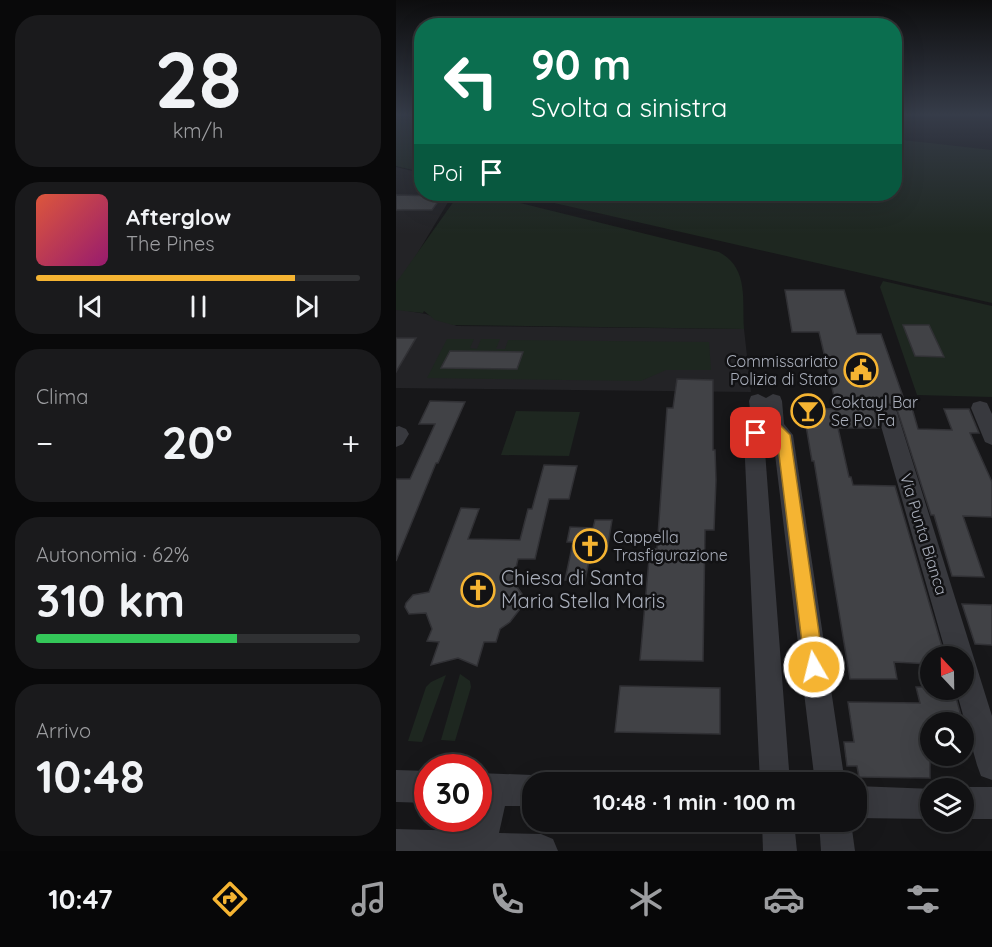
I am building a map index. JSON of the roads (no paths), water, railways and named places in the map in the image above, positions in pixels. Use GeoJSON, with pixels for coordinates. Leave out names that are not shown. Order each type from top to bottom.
{"type":"FeatureCollection","features":[{"type":"Feature","properties":{"kind":"street"},"geometry":{"type":"LineString","coordinates":[[766,401],[769,429]]}},
{"type":"Feature","properties":{"kind":"street"},"geometry":{"type":"LineString","coordinates":[[980,408],[992,437]]}},
{"type":"Feature","properties":{"kind":"street","name":"Via Punta Bianca"},"geometry":{"type":"LineString","coordinates":[[887,412],[957,646]]}},
{"type":"Feature","properties":{"kind":"street"},"geometry":{"type":"LineString","coordinates":[[774,772],[754,438],[757,431],[769,429],[783,435],[829,772]]}},
{"type":"Feature","properties":{"kind":"street"},"geometry":{"type":"LineString","coordinates":[[973,700],[992,765]]}},
{"type":"Feature","properties":{"kind":"street"},"geometry":{"type":"LineString","coordinates":[[396,786],[414,787]]}},
{"type":"Feature","properties":{"kind":"street"},"geometry":{"type":"LineString","coordinates":[[492,789],[522,791]]}},
{"type":"Feature","properties":{"kind":"street"},"geometry":{"type":"LineString","coordinates":[[867,802],[920,803]]}},
{"type":"Feature","properties":{"kind":"street"},"geometry":{"type":"LineString","coordinates":[[974,803],[992,803]]}},
{"type":"Feature","properties":{"kind":"street"},"geometry":{"type":"LineString","coordinates":[[478,850],[480,832]]}},
{"type":"Feature","properties":{"kind":"street"},"geometry":{"type":"LineString","coordinates":[[779,832],[780,851]]}},
{"type":"Feature","properties":{"kind":"street"},"geometry":{"type":"LineString","coordinates":[[836,832],[838,851]]}},
{"type":"Feature","properties":{"kind":"street"},"geometry":{"type":"LineString","coordinates":[[396,845],[541,851]]}},
{"type":"Feature","properties":{"kind":"place","name":"Commissariato Polizia di Stato"},"geometry":{"type":"Point","coordinates":[861,370]}},
{"type":"Feature","properties":{"kind":"place","name":"Coktayl Bar Se Po Fa"},"geometry":{"type":"Point","coordinates":[808,411]}},
{"type":"Feature","properties":{"kind":"place","name":"Cappella Trasfigurazione"},"geometry":{"type":"Point","coordinates":[590,546]}},
{"type":"Feature","properties":{"kind":"place","name":"Chiesa di Santa Maria Stella Maris"},"geometry":{"type":"Point","coordinates":[478,590]}}]}
